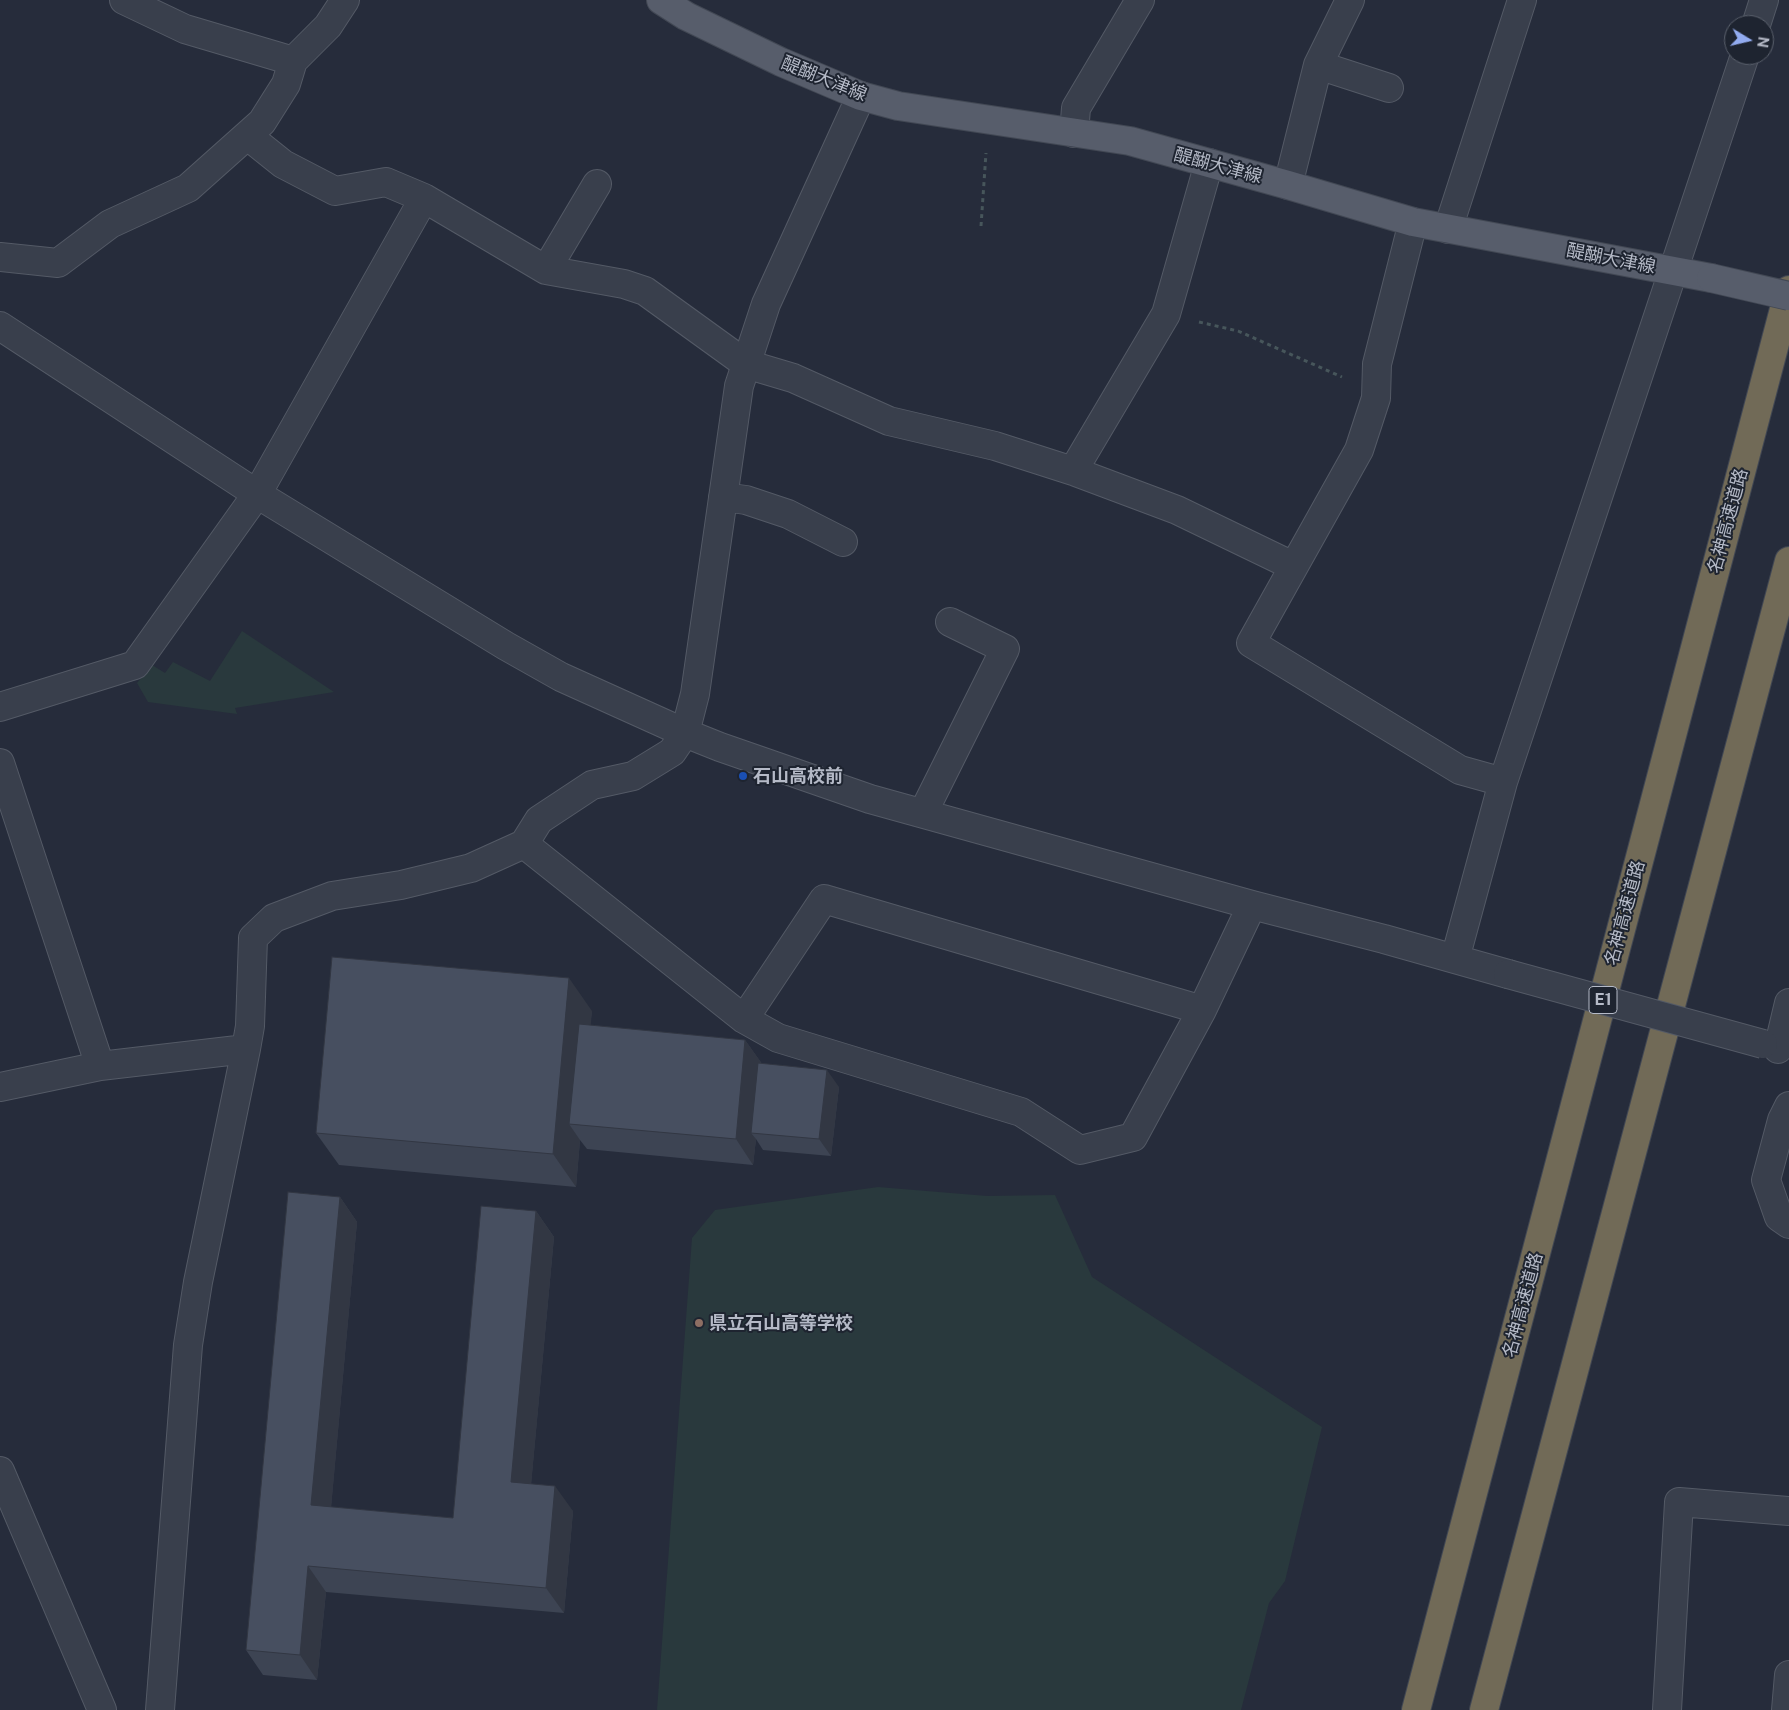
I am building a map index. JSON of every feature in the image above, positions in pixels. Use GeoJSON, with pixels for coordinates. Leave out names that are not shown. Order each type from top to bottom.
{"type":"FeatureCollection","features":[{"type":"Feature","properties":{"kind":"highway","name":"名神高速道路"},"geometry":{"type":"LineString","coordinates":[[1416,1710],[1789,290]]}},
{"type":"Feature","properties":{"kind":"highway"},"geometry":{"type":"LineString","coordinates":[[1484,1710],[1789,561]]}},
{"type":"Feature","properties":{"kind":"main road","name":"醍醐大津線"},"geometry":{"type":"LineString","coordinates":[[661,0],[686,16],[781,62],[861,96],[898,106],[1130,142],[1288,185],[1413,222],[1711,278],[1789,296]]}},
{"type":"Feature","properties":{"kind":"street"},"geometry":{"type":"LineString","coordinates":[[124,0],[185,30],[293,61]]}},
{"type":"Feature","properties":{"kind":"street"},"geometry":{"type":"LineString","coordinates":[[0,257],[58,263],[110,224],[188,188],[262,122],[286,84],[293,61],[328,26],[345,0]]}},
{"type":"Feature","properties":{"kind":"street"},"geometry":{"type":"LineString","coordinates":[[1074,133],[1076,108],[1140,0]]}},
{"type":"Feature","properties":{"kind":"street"},"geometry":{"type":"LineString","coordinates":[[1288,185],[1318,65],[1350,0]]}},
{"type":"Feature","properties":{"kind":"street"},"geometry":{"type":"LineString","coordinates":[[1448,229],[1522,0]]}},
{"type":"Feature","properties":{"kind":"street"},"geometry":{"type":"LineString","coordinates":[[1759,15],[1764,0]]}},
{"type":"Feature","properties":{"kind":"street"},"geometry":{"type":"LineString","coordinates":[[1318,65],[1389,88]]}},
{"type":"Feature","properties":{"kind":"street"},"geometry":{"type":"LineString","coordinates":[[1456,959],[1503,782],[1743,65]]}},
{"type":"Feature","properties":{"kind":"street"},"geometry":{"type":"LineString","coordinates":[[160,1710],[188,1345],[198,1282],[250,1026],[253,938],[274,918],[332,896],[401,885],[471,868],[524,844],[539,820],[592,784],[633,776],[672,752],[685,733],[695,694],[739,386],[766,304],[861,96]]}},
{"type":"Feature","properties":{"kind":"street"},"geometry":{"type":"LineString","coordinates":[[248,136],[282,164],[335,191],[386,182],[424,198],[546,270],[624,284],[645,291],[746,364],[793,378],[889,421],[996,446],[1073,471],[1177,510],[1293,566]]}},
{"type":"Feature","properties":{"kind":"street"},"geometry":{"type":"LineString","coordinates":[[1073,471],[1166,314],[1209,163]]}},
{"type":"Feature","properties":{"kind":"street"},"geometry":{"type":"LineString","coordinates":[[546,270],[597,184]]}},
{"type":"Feature","properties":{"kind":"street"},"geometry":{"type":"LineString","coordinates":[[0,707],[135,664],[257,494],[424,198]]}},
{"type":"Feature","properties":{"kind":"street"},"geometry":{"type":"LineString","coordinates":[[1413,222],[1377,364],[1376,398],[1359,450],[1250,643],[1460,770],[1503,782]]}},
{"type":"Feature","properties":{"kind":"street"},"geometry":{"type":"LineString","coordinates":[[0,326],[257,494],[506,646],[561,677],[720,747],[870,799],[1252,905],[1384,939],[1777,1049],[1789,1003]]}},
{"type":"Feature","properties":{"kind":"street"},"geometry":{"type":"LineString","coordinates":[[723,497],[746,500],[788,514],[843,542]]}},
{"type":"Feature","properties":{"kind":"street"},"geometry":{"type":"LineString","coordinates":[[923,813],[1005,649],[950,622]]}},
{"type":"Feature","properties":{"kind":"street"},"geometry":{"type":"LineString","coordinates":[[0,763],[100,1066]]}},
{"type":"Feature","properties":{"kind":"street"},"geometry":{"type":"LineString","coordinates":[[524,844],[744,1018],[778,1038],[1021,1112],[1080,1150],[1134,1137],[1202,1010],[1252,905]]}},
{"type":"Feature","properties":{"kind":"street"},"geometry":{"type":"LineString","coordinates":[[744,1018],[824,899],[1202,1010]]}},
{"type":"Feature","properties":{"kind":"street"},"geometry":{"type":"LineString","coordinates":[[0,1087],[100,1066],[246,1049]]}},
{"type":"Feature","properties":{"kind":"street"},"geometry":{"type":"LineString","coordinates":[[1789,1106],[1782,1120],[1766,1180],[1779,1216],[1789,1224]]}},
{"type":"Feature","properties":{"kind":"street"},"geometry":{"type":"LineString","coordinates":[[0,1471],[102,1710]]}},
{"type":"Feature","properties":{"kind":"street"},"geometry":{"type":"LineString","coordinates":[[1667,1710],[1679,1502],[1789,1511]]}},
{"type":"Feature","properties":{"kind":"street"},"geometry":{"type":"LineString","coordinates":[[1786,1710],[1789,1675]]}},
{"type":"Feature","properties":{"kind":"path"},"geometry":{"type":"LineString","coordinates":[[981,226],[988,120]]}},
{"type":"Feature","properties":{"kind":"path"},"geometry":{"type":"LineString","coordinates":[[1166,314],[1238,331],[1360,385],[1376,387]]}},
{"type":"Feature","properties":{"kind":"shaded area"},"geometry":{"type":"Polygon","coordinates":[[[242,631],[334,692],[235,708],[237,714],[148,702],[137,683],[152,665],[165,673],[173,662],[210,681],[242,631]]]}},
{"type":"Feature","properties":{"kind":"shaded area"},"geometry":{"type":"Polygon","coordinates":[[[878,1187],[987,1196],[1055,1195],[1092,1277],[1322,1427],[1285,1581],[1269,1603],[1241,1710],[657,1710],[692,1238],[715,1210],[878,1187]]]}},
{"type":"Feature","properties":{"kind":"building"},"geometry":{"type":"Polygon","coordinates":[[[332,957],[569,978],[553,1154],[316,1133],[332,957]]]}},
{"type":"Feature","properties":{"kind":"building"},"geometry":{"type":"Polygon","coordinates":[[[579,1024],[745,1040],[736,1139],[569,1124],[579,1024]]]}},
{"type":"Feature","properties":{"kind":"building"},"geometry":{"type":"Polygon","coordinates":[[[758,1063],[827,1070],[819,1139],[751,1133],[758,1063]]]}},
{"type":"Feature","properties":{"kind":"building"},"geometry":{"type":"Polygon","coordinates":[[[288,1192],[340,1197],[311,1505],[453,1518],[481,1206],[536,1211],[511,1482],[555,1486],[546,1588],[308,1566],[300,1655],[246,1650],[288,1192]]]}},
{"type":"Feature","properties":{"kind":"place","name":"石山高校前"},"geometry":{"type":"Point","coordinates":[743,776]}},
{"type":"Feature","properties":{"kind":"place","name":"県立石山高等学校"},"geometry":{"type":"Point","coordinates":[699,1323]}}]}
